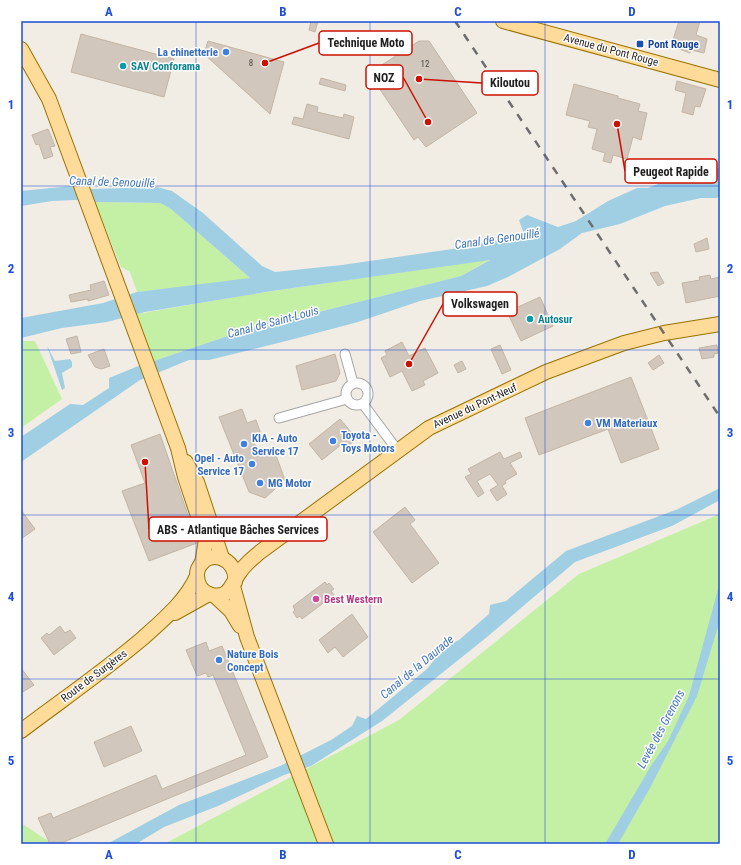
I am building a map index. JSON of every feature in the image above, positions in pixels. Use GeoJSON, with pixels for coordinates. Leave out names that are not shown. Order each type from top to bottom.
{"type":"FeatureCollection","features":[{"type":"Feature","properties":{"kind":"main road","name":"Avenue du Pont Rouge"},"geometry":{"type":"LineString","coordinates":[[503,21],[720,80]]}},
{"type":"Feature","properties":{"kind":"main road"},"geometry":{"type":"LineString","coordinates":[[21,49],[48,99],[178,448],[185,477],[206,540],[202,563],[193,585],[164,619]]}},
{"type":"Feature","properties":{"kind":"main road","name":"Avenue du Pont-Neuf"},"geometry":{"type":"LineString","coordinates":[[260,552],[429,428],[546,372],[624,343],[664,333],[720,324]]}},
{"type":"Feature","properties":{"kind":"main road"},"geometry":{"type":"LineString","coordinates":[[178,448],[197,482],[225,559],[234,570],[234,584],[247,637],[326,844]]}},
{"type":"Feature","properties":{"kind":"main road"},"geometry":{"type":"LineString","coordinates":[[202,563],[211,558],[225,559],[260,552]]}},
{"type":"Feature","properties":{"kind":"main road"},"geometry":{"type":"LineString","coordinates":[[164,619],[212,595],[225,593],[234,584],[240,572],[260,552]]}},
{"type":"Feature","properties":{"kind":"main road"},"geometry":{"type":"LineString","coordinates":[[197,576],[200,587],[231,611],[247,637]]}},
{"type":"Feature","properties":{"kind":"main road","name":"Route de Surgères"},"geometry":{"type":"LineString","coordinates":[[21,731],[127,652],[164,619]]}},
{"type":"Feature","properties":{"kind":"street"},"geometry":{"type":"LineString","coordinates":[[345,354],[353,383]]}},
{"type":"Feature","properties":{"kind":"street"},"geometry":{"type":"LineString","coordinates":[[346,399],[346,391],[353,383]]}},
{"type":"Feature","properties":{"kind":"street"},"geometry":{"type":"LineString","coordinates":[[279,418],[346,399],[355,405],[363,404],[368,398],[368,391],[364,385],[353,383]]}},
{"type":"Feature","properties":{"kind":"street"},"geometry":{"type":"LineString","coordinates":[[363,404],[398,451]]}},
{"type":"Feature","properties":{"kind":"green space"},"geometry":{"type":"Polygon","coordinates":[[[95,202],[160,203],[171,209],[251,279],[137,292],[130,272],[121,267],[95,202]]]}},
{"type":"Feature","properties":{"kind":"green space"},"geometry":{"type":"Polygon","coordinates":[[[491,259],[461,276],[299,317],[266,323],[154,361],[137,314],[252,294],[491,259]]]}},
{"type":"Feature","properties":{"kind":"green space"},"geometry":{"type":"Polygon","coordinates":[[[21,341],[35,341],[62,399],[21,428],[21,341]]]}},
{"type":"Feature","properties":{"kind":"green space"},"geometry":{"type":"Polygon","coordinates":[[[720,514],[720,844],[164,844],[399,720],[579,574],[720,514]]]}},
{"type":"Feature","properties":{"kind":"green space"},"geometry":{"type":"Polygon","coordinates":[[[21,823],[53,844],[21,844],[21,823]]]}},
{"type":"Feature","properties":{"kind":"water","name":"Canal de Saint-Louis"},"geometry":{"type":"Polygon","coordinates":[[[720,168],[720,196],[717,198],[701,198],[665,206],[620,224],[582,233],[560,249],[508,277],[487,286],[420,301],[358,322],[294,339],[209,360],[189,360],[140,380],[21,462],[21,437],[70,404],[83,405],[109,388],[109,378],[136,367],[266,323],[299,317],[461,276],[490,260],[272,291],[145,312],[107,322],[62,328],[21,338],[21,318],[103,303],[137,292],[250,278],[171,209],[160,203],[95,202],[75,200],[52,201],[21,206],[21,191],[71,186],[92,189],[157,187],[172,191],[203,213],[262,266],[275,272],[342,265],[466,247],[524,234],[519,220],[527,215],[558,227],[576,221],[608,201],[637,188],[648,188],[687,172],[698,172],[720,168]]]}},
{"type":"Feature","properties":{"kind":"water"},"geometry":{"type":"Polygon","coordinates":[[[47,346],[55,361],[70,359],[72,362],[72,367],[62,373],[65,388],[62,390],[47,346]]]}},
{"type":"Feature","properties":{"kind":"water"},"geometry":{"type":"Polygon","coordinates":[[[720,488],[720,500],[672,526],[575,562],[487,637],[382,721],[311,766],[284,775],[218,806],[164,827],[136,844],[107,844],[179,805],[280,766],[331,740],[352,726],[357,716],[366,719],[427,669],[444,647],[459,640],[489,614],[490,605],[506,601],[566,551],[678,509],[720,488]]]}},
{"type":"Feature","properties":{"kind":"water"},"geometry":{"type":"Polygon","coordinates":[[[720,582],[720,620],[697,696],[650,788],[618,844],[605,844],[651,766],[668,741],[689,696],[720,582]]]}},
{"type":"Feature","properties":{"kind":"building"},"geometry":{"type":"Polygon","coordinates":[[[311,21],[318,21],[315,32],[309,30],[311,21]]]}},
{"type":"Feature","properties":{"kind":"building"},"geometry":{"type":"Polygon","coordinates":[[[679,21],[700,21],[696,35],[707,39],[704,53],[691,50],[690,53],[671,46],[679,21]]]}},
{"type":"Feature","properties":{"kind":"building","name":"SAV Conforama"},"geometry":{"type":"Polygon","coordinates":[[[81,34],[174,59],[164,97],[71,72],[81,34]]]}},
{"type":"Feature","properties":{"kind":"building"},"geometry":{"type":"Polygon","coordinates":[[[208,41],[284,62],[270,114],[204,54],[208,41]]]}},
{"type":"Feature","properties":{"kind":"building"},"geometry":{"type":"Polygon","coordinates":[[[419,41],[429,41],[477,113],[426,147],[418,137],[414,140],[377,85],[382,81],[374,70],[419,41]]]}},
{"type":"Feature","properties":{"kind":"building"},"geometry":{"type":"Polygon","coordinates":[[[321,78],[346,85],[345,91],[319,84],[321,78]]]}},
{"type":"Feature","properties":{"kind":"building"},"geometry":{"type":"Polygon","coordinates":[[[677,81],[706,89],[700,107],[695,106],[693,115],[682,112],[686,93],[675,90],[677,81]]]}},
{"type":"Feature","properties":{"kind":"building"},"geometry":{"type":"Polygon","coordinates":[[[574,84],[618,96],[618,98],[640,104],[638,111],[647,113],[641,140],[633,137],[627,159],[613,155],[611,163],[603,161],[605,153],[592,149],[597,129],[588,127],[590,121],[566,115],[574,84]]]}},
{"type":"Feature","properties":{"kind":"building"},"geometry":{"type":"Polygon","coordinates":[[[307,104],[318,107],[317,112],[343,118],[344,114],[354,117],[349,139],[292,124],[294,117],[303,119],[307,104]]]}},
{"type":"Feature","properties":{"kind":"building"},"geometry":{"type":"Polygon","coordinates":[[[48,129],[55,146],[50,147],[53,156],[44,159],[39,144],[36,145],[32,135],[48,129]]]}},
{"type":"Feature","properties":{"kind":"building"},"geometry":{"type":"Polygon","coordinates":[[[707,238],[709,249],[696,252],[694,244],[707,238]]]}},
{"type":"Feature","properties":{"kind":"building"},"geometry":{"type":"Polygon","coordinates":[[[658,272],[664,283],[658,286],[650,273],[658,272]]]}},
{"type":"Feature","properties":{"kind":"building"},"geometry":{"type":"Polygon","coordinates":[[[710,275],[711,279],[720,277],[720,296],[686,303],[682,283],[700,280],[699,277],[710,275]]]}},
{"type":"Feature","properties":{"kind":"building"},"geometry":{"type":"Polygon","coordinates":[[[104,281],[109,295],[88,301],[88,299],[71,302],[69,295],[91,290],[90,285],[104,281]]]}},
{"type":"Feature","properties":{"kind":"building","name":"Autosur"},"geometry":{"type":"Polygon","coordinates":[[[540,297],[553,326],[521,341],[507,312],[540,297]]]}},
{"type":"Feature","properties":{"kind":"building"},"geometry":{"type":"Polygon","coordinates":[[[77,336],[81,352],[71,354],[66,339],[77,336]]]}},
{"type":"Feature","properties":{"kind":"building"},"geometry":{"type":"Polygon","coordinates":[[[402,342],[409,356],[425,348],[438,373],[423,381],[425,385],[412,391],[402,371],[390,377],[381,358],[387,355],[385,351],[402,342]]]}},
{"type":"Feature","properties":{"kind":"building"},"geometry":{"type":"Polygon","coordinates":[[[500,345],[511,370],[502,374],[491,349],[500,345]]]}},
{"type":"Feature","properties":{"kind":"building"},"geometry":{"type":"Polygon","coordinates":[[[717,345],[718,353],[714,354],[714,357],[702,359],[699,348],[717,345]]]}},
{"type":"Feature","properties":{"kind":"building"},"geometry":{"type":"Polygon","coordinates":[[[104,349],[110,366],[101,369],[95,367],[88,355],[104,349]]]}},
{"type":"Feature","properties":{"kind":"building"},"geometry":{"type":"Polygon","coordinates":[[[335,354],[340,373],[336,381],[302,390],[296,366],[335,354]]]}},
{"type":"Feature","properties":{"kind":"building"},"geometry":{"type":"Polygon","coordinates":[[[659,355],[664,363],[653,370],[648,363],[659,355]]]}},
{"type":"Feature","properties":{"kind":"building"},"geometry":{"type":"Polygon","coordinates":[[[462,361],[466,369],[458,373],[454,365],[462,361]]]}},
{"type":"Feature","properties":{"kind":"building","name":"VM Materiaux"},"geometry":{"type":"Polygon","coordinates":[[[631,377],[659,449],[621,463],[608,429],[539,455],[525,418],[631,377]]]}},
{"type":"Feature","properties":{"kind":"building"},"geometry":{"type":"Polygon","coordinates":[[[242,409],[247,423],[256,420],[262,437],[253,440],[258,452],[273,447],[285,480],[265,498],[249,492],[219,417],[242,409]]]}},
{"type":"Feature","properties":{"kind":"building","name":"Toyota - Toys Motors"},"geometry":{"type":"Polygon","coordinates":[[[340,419],[357,439],[345,448],[342,444],[322,460],[309,444],[340,419]]]}},
{"type":"Feature","properties":{"kind":"building"},"geometry":{"type":"Polygon","coordinates":[[[160,434],[197,543],[149,561],[122,491],[145,483],[131,445],[160,434]]]}},
{"type":"Feature","properties":{"kind":"building"},"geometry":{"type":"Polygon","coordinates":[[[500,452],[504,459],[520,452],[522,457],[510,463],[517,474],[505,481],[506,483],[502,486],[507,494],[497,501],[490,490],[498,485],[490,474],[477,481],[484,493],[478,497],[465,477],[471,474],[468,469],[500,452]]]}},
{"type":"Feature","properties":{"kind":"building"},"geometry":{"type":"Polygon","coordinates":[[[405,507],[415,520],[410,524],[439,563],[412,583],[373,532],[405,507]]]}},
{"type":"Feature","properties":{"kind":"building"},"geometry":{"type":"Polygon","coordinates":[[[21,510],[35,529],[21,539],[21,510]]]}},
{"type":"Feature","properties":{"kind":"building","name":"Best Western"},"geometry":{"type":"Polygon","coordinates":[[[325,582],[327,585],[329,583],[334,589],[331,591],[334,595],[302,619],[300,616],[297,618],[293,612],[295,610],[293,606],[325,582]]]}},
{"type":"Feature","properties":{"kind":"building"},"geometry":{"type":"Polygon","coordinates":[[[352,614],[368,637],[343,657],[335,647],[328,653],[319,640],[352,614]]]}},
{"type":"Feature","properties":{"kind":"building"},"geometry":{"type":"Polygon","coordinates":[[[60,626],[65,633],[70,630],[76,638],[54,655],[41,638],[47,633],[49,635],[60,626]]]}},
{"type":"Feature","properties":{"kind":"building"},"geometry":{"type":"Polygon","coordinates":[[[206,642],[209,651],[222,646],[268,757],[59,844],[50,844],[38,818],[51,813],[53,818],[156,775],[162,789],[246,755],[213,675],[208,677],[206,673],[197,676],[186,650],[206,642]]]}},
{"type":"Feature","properties":{"kind":"building"},"geometry":{"type":"Polygon","coordinates":[[[21,668],[34,685],[21,693],[21,668]]]}},
{"type":"Feature","properties":{"kind":"building"},"geometry":{"type":"Polygon","coordinates":[[[131,726],[142,751],[104,767],[94,742],[131,726]]]}},
{"type":"Feature","properties":{"kind":"railway"},"geometry":{"type":"LineString","coordinates":[[455,21],[720,417]]}},
{"type":"Feature","properties":{"kind":"place","name":"Pont Rouge"},"geometry":{"type":"Point","coordinates":[640,44]}},
{"type":"Feature","properties":{"kind":"place","name":"La chinetterie"},"geometry":{"type":"Point","coordinates":[226,52]}},
{"type":"Feature","properties":{"kind":"place","name":"Technique Moto"},"geometry":{"type":"Point","coordinates":[265,63]}},
{"type":"Feature","properties":{"kind":"place","name":"SAV Conforama"},"geometry":{"type":"Point","coordinates":[123,66]}},
{"type":"Feature","properties":{"kind":"place","name":"Kiloutou"},"geometry":{"type":"Point","coordinates":[419,79]}},
{"type":"Feature","properties":{"kind":"place","name":"NOZ"},"geometry":{"type":"Point","coordinates":[428,122]}},
{"type":"Feature","properties":{"kind":"place","name":"Peugeot Rapide"},"geometry":{"type":"Point","coordinates":[617,124]}},
{"type":"Feature","properties":{"kind":"place","name":"Autosur"},"geometry":{"type":"Point","coordinates":[530,319]}},
{"type":"Feature","properties":{"kind":"place","name":"Volkswagen"},"geometry":{"type":"Point","coordinates":[409,364]}},
{"type":"Feature","properties":{"kind":"place","name":"VM Materiaux"},"geometry":{"type":"Point","coordinates":[588,423]}},
{"type":"Feature","properties":{"kind":"place","name":"Toyota - Toys Motors"},"geometry":{"type":"Point","coordinates":[333,441]}},
{"type":"Feature","properties":{"kind":"place","name":"KIA - Auto Service 17"},"geometry":{"type":"Point","coordinates":[244,444]}},
{"type":"Feature","properties":{"kind":"place","name":"ABS - Atlantique Bâches Services"},"geometry":{"type":"Point","coordinates":[145,462]}},
{"type":"Feature","properties":{"kind":"place","name":"Opel - Auto Service 17"},"geometry":{"type":"Point","coordinates":[252,464]}},
{"type":"Feature","properties":{"kind":"place","name":"MG Motor"},"geometry":{"type":"Point","coordinates":[260,483]}},
{"type":"Feature","properties":{"kind":"place","name":"Best Western"},"geometry":{"type":"Point","coordinates":[316,599]}},
{"type":"Feature","properties":{"kind":"place","name":"Nature Bois Concept"},"geometry":{"type":"Point","coordinates":[219,660]}},
{"type":"Feature","properties":{"kind":"water label","name":"Canal de Genouillé"},"geometry":{"type":"Point","coordinates":[112,182]}},
{"type":"Feature","properties":{"kind":"water label","name":"Canal de Genouillé"},"geometry":{"type":"Point","coordinates":[497,239]}},
{"type":"Feature","properties":{"kind":"water label","name":"Canal de la Daurade"},"geometry":{"type":"Point","coordinates":[417,667]}},
{"type":"Feature","properties":{"kind":"water label","name":"Levée des Grenons"},"geometry":{"type":"Point","coordinates":[661,729]}}]}
